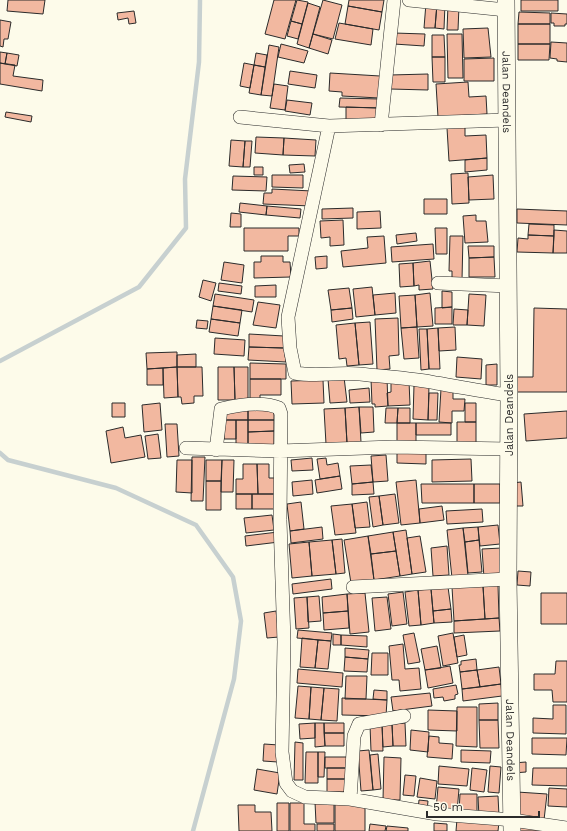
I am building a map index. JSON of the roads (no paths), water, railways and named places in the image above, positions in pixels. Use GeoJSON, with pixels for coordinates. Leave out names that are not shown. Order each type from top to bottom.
{"type":"FeatureCollection","features":[{"type":"Feature","properties":{"kind":"street"},"geometry":{"type":"LineString","coordinates":[[381,125],[394,0]]}},
{"type":"Feature","properties":{"kind":"street"},"geometry":{"type":"LineString","coordinates":[[409,0],[506,5]]}},
{"type":"Feature","properties":{"kind":"street","name":"Jalan Deandels"},"geometry":{"type":"LineString","coordinates":[[506,5],[508,65],[506,120],[509,395],[508,579],[512,826]]}},
{"type":"Feature","properties":{"kind":"street"},"geometry":{"type":"LineString","coordinates":[[240,117],[329,126],[506,120]]}},
{"type":"Feature","properties":{"kind":"street"},"geometry":{"type":"LineString","coordinates":[[329,126],[288,317],[290,348],[295,373],[305,375],[350,373],[436,383],[468,390],[509,395]]}},
{"type":"Feature","properties":{"kind":"street"},"geometry":{"type":"LineString","coordinates":[[438,283],[508,286]]}},
{"type":"Feature","properties":{"kind":"street"},"geometry":{"type":"LineString","coordinates":[[216,450],[221,409],[232,406],[272,405],[279,408],[281,414],[280,451],[284,642],[282,752],[286,783],[292,791],[305,796],[350,799],[512,826],[567,828]]}},
{"type":"Feature","properties":{"kind":"street"},"geometry":{"type":"LineString","coordinates":[[186,448],[280,451],[393,447],[509,449]]}},
{"type":"Feature","properties":{"kind":"street"},"geometry":{"type":"LineString","coordinates":[[353,587],[508,579]]}},
{"type":"Feature","properties":{"kind":"street"},"geometry":{"type":"LineString","coordinates":[[350,799],[354,736],[359,724],[404,716]]}},
{"type":"Feature","properties":{"kind":"waterway"},"geometry":{"type":"LineString","coordinates":[[0,361],[139,287],[186,228],[185,179],[199,62],[200,0]]}},
{"type":"Feature","properties":{"kind":"waterway"},"geometry":{"type":"LineString","coordinates":[[0,453],[8,460],[116,488],[196,525],[233,577],[241,621],[234,679],[193,831]]}}]}
